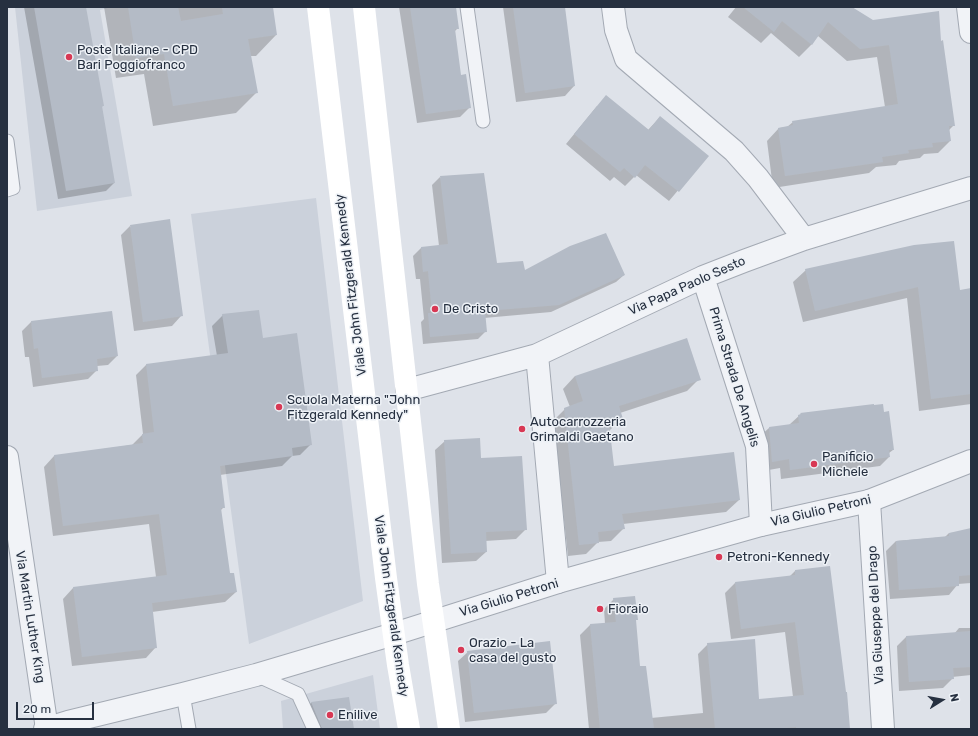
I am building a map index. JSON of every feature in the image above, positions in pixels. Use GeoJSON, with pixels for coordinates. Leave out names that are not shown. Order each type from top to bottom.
{"type":"FeatureCollection","features":[{"type":"Feature","properties":{"kind":"main road","name":"Viale John Fitzgerald Kennedy"},"geometry":{"type":"LineString","coordinates":[[318,7],[386,578],[408,729]]}},
{"type":"Feature","properties":{"kind":"main road"},"geometry":{"type":"LineString","coordinates":[[364,7],[427,576],[449,729]]}},
{"type":"Feature","properties":{"kind":"street"},"geometry":{"type":"LineString","coordinates":[[613,7],[616,30],[626,59],[734,151],[758,178],[804,239]]}},
{"type":"Feature","properties":{"kind":"street"},"geometry":{"type":"LineString","coordinates":[[968,7],[971,32]]}},
{"type":"Feature","properties":{"kind":"street","name":"Via Papa Paolo Sesto"},"geometry":{"type":"LineString","coordinates":[[407,390],[537,355],[703,277],[804,239],[971,188]]}},
{"type":"Feature","properties":{"kind":"street","name":"Prima Strada De Angelis"},"geometry":{"type":"LineString","coordinates":[[703,277],[757,446],[761,525]]}},
{"type":"Feature","properties":{"kind":"street"},"geometry":{"type":"LineString","coordinates":[[537,355],[558,582]]}},
{"type":"Feature","properties":{"kind":"street","name":"Via Martin Luther King"},"geometry":{"type":"LineString","coordinates":[[7,457],[46,729]]}},
{"type":"Feature","properties":{"kind":"street","name":"Via Giulio Petroni"},"geometry":{"type":"LineString","coordinates":[[46,729],[69,726],[256,675],[394,634],[558,582],[761,525],[869,501],[971,461]]}},
{"type":"Feature","properties":{"kind":"street","name":"Via Giuseppe del Drago"},"geometry":{"type":"LineString","coordinates":[[869,501],[882,729]]}},
{"type":"Feature","properties":{"kind":"lane"},"geometry":{"type":"LineString","coordinates":[[467,7],[483,121]]}},
{"type":"Feature","properties":{"kind":"lane"},"geometry":{"type":"LineString","coordinates":[[7,141],[13,188],[7,190]]}},
{"type":"Feature","properties":{"kind":"lane"},"geometry":{"type":"LineString","coordinates":[[256,675],[298,694],[314,729]]}},
{"type":"Feature","properties":{"kind":"lane"},"geometry":{"type":"LineString","coordinates":[[183,694],[189,729]]}},
{"type":"Feature","properties":{"kind":"shaded area"},"geometry":{"type":"Polygon","coordinates":[[[15,7],[112,7],[100,10],[132,196],[37,211],[15,7]]]}},
{"type":"Feature","properties":{"kind":"shaded area","name":"Scuola Materna \"John Fitzgerald Kennedy\""},"geometry":{"type":"Polygon","coordinates":[[[316,198],[363,601],[249,644],[191,214],[316,198]]]}},
{"type":"Feature","properties":{"kind":"shaded area","name":"Enilive"},"geometry":{"type":"Polygon","coordinates":[[[373,675],[380,729],[283,729],[281,701],[373,675]]]}},
{"type":"Feature","properties":{"kind":"building","name":"Poste Italiane - CPD Bari Poggiofranco"},"geometry":{"type":"Polygon","coordinates":[[[34,7],[86,7],[104,106],[102,106],[115,183],[66,191],[34,7]]]}},
{"type":"Feature","properties":{"kind":"building"},"geometry":{"type":"Polygon","coordinates":[[[128,7],[178,7],[181,21],[223,14],[222,7],[273,7],[277,35],[248,39],[258,93],[173,106],[164,54],[136,58],[128,7]]]}},
{"type":"Feature","properties":{"kind":"building"},"geometry":{"type":"Polygon","coordinates":[[[410,7],[456,7],[459,29],[455,29],[461,75],[466,74],[471,108],[426,114],[410,7]]]}},
{"type":"Feature","properties":{"kind":"building"},"geometry":{"type":"Polygon","coordinates":[[[513,7],[565,7],[575,86],[525,93],[513,7]]]}},
{"type":"Feature","properties":{"kind":"building"},"geometry":{"type":"Polygon","coordinates":[[[743,7],[852,7],[873,20],[939,11],[941,41],[943,40],[955,126],[949,126],[951,141],[932,143],[933,147],[908,150],[909,153],[882,157],[883,162],[785,176],[778,128],[793,125],[792,121],[898,104],[889,45],[860,49],[828,22],[812,45],[782,21],[774,32],[743,7]]]}},
{"type":"Feature","properties":{"kind":"building"},"geometry":{"type":"Polygon","coordinates":[[[606,95],[649,130],[660,116],[709,156],[679,192],[645,165],[635,178],[624,168],[620,172],[574,134],[606,95]]]}},
{"type":"Feature","properties":{"kind":"building"},"geometry":{"type":"Polygon","coordinates":[[[484,173],[497,263],[523,261],[525,270],[570,246],[606,233],[625,275],[559,305],[485,311],[487,332],[430,337],[428,313],[432,313],[428,271],[423,272],[421,247],[448,244],[440,176],[484,173]]]}},
{"type":"Feature","properties":{"kind":"building"},"geometry":{"type":"Polygon","coordinates":[[[170,219],[183,316],[143,322],[130,225],[170,219]]]}},
{"type":"Feature","properties":{"kind":"building"},"geometry":{"type":"Polygon","coordinates":[[[954,241],[960,290],[971,288],[971,394],[931,399],[918,287],[815,311],[805,269],[914,245],[954,241]]]}},
{"type":"Feature","properties":{"kind":"building"},"geometry":{"type":"Polygon","coordinates":[[[259,310],[263,338],[297,333],[312,445],[292,448],[293,456],[220,466],[225,508],[221,508],[230,573],[234,573],[237,592],[152,603],[157,648],[82,657],[73,587],[167,575],[159,514],[63,526],[54,455],[143,443],[142,434],[154,432],[146,364],[228,353],[222,314],[259,310]]]}},
{"type":"Feature","properties":{"kind":"building"},"geometry":{"type":"Polygon","coordinates":[[[112,311],[118,356],[97,359],[98,371],[42,378],[38,348],[34,349],[31,321],[112,311]]]}},
{"type":"Feature","properties":{"kind":"building"},"geometry":{"type":"Polygon","coordinates":[[[687,338],[701,380],[619,406],[623,419],[609,423],[614,466],[734,452],[740,500],[622,514],[625,529],[598,532],[599,543],[579,545],[564,408],[583,401],[575,376],[687,338]]]}},
{"type":"Feature","properties":{"kind":"building"},"geometry":{"type":"Polygon","coordinates":[[[883,404],[884,412],[889,411],[894,450],[889,450],[890,457],[790,470],[789,459],[772,462],[769,427],[799,423],[798,415],[801,414],[800,413],[883,404]]]}},
{"type":"Feature","properties":{"kind":"building"},"geometry":{"type":"Polygon","coordinates":[[[480,438],[481,458],[522,456],[527,530],[486,532],[487,552],[451,554],[444,440],[480,438]]]}},
{"type":"Feature","properties":{"kind":"building"},"geometry":{"type":"Polygon","coordinates":[[[971,528],[971,575],[959,576],[959,586],[899,590],[896,541],[949,536],[949,533],[971,528]]]}},
{"type":"Feature","properties":{"kind":"building"},"geometry":{"type":"Polygon","coordinates":[[[830,566],[847,692],[850,729],[796,729],[796,727],[774,729],[715,729],[707,643],[755,639],[759,699],[804,695],[795,622],[741,629],[735,582],[795,575],[795,570],[830,566]]]}},
{"type":"Feature","properties":{"kind":"building"},"geometry":{"type":"Polygon","coordinates":[[[635,596],[638,620],[636,620],[640,666],[646,666],[654,729],[600,729],[590,624],[616,622],[613,598],[635,596]]]}},
{"type":"Feature","properties":{"kind":"building"},"geometry":{"type":"Polygon","coordinates":[[[971,631],[971,667],[953,668],[954,679],[909,682],[906,636],[971,631]]]}},
{"type":"Feature","properties":{"kind":"building"},"geometry":{"type":"Polygon","coordinates":[[[550,641],[557,704],[474,713],[467,651],[550,641]]]}},
{"type":"Feature","properties":{"kind":"building"},"geometry":{"type":"Polygon","coordinates":[[[349,697],[354,729],[322,729],[311,702],[349,697]]]}},
{"type":"Feature","properties":{"kind":"place","name":"Poste Italiane - CPD Bari Poggiofranco"},"geometry":{"type":"Point","coordinates":[69,57]}},
{"type":"Feature","properties":{"kind":"place","name":"De Cristo"},"geometry":{"type":"Point","coordinates":[435,309]}},
{"type":"Feature","properties":{"kind":"place","name":"Scuola Materna \"John Fitzgerald Kennedy\""},"geometry":{"type":"Point","coordinates":[279,407]}},
{"type":"Feature","properties":{"kind":"place","name":"Autocarrozzeria Grimaldi Gaetano"},"geometry":{"type":"Point","coordinates":[522,429]}},
{"type":"Feature","properties":{"kind":"place","name":"Panificio Michele"},"geometry":{"type":"Point","coordinates":[814,464]}},
{"type":"Feature","properties":{"kind":"place","name":"Petroni-Kennedy"},"geometry":{"type":"Point","coordinates":[719,557]}},
{"type":"Feature","properties":{"kind":"place","name":"Fioraio"},"geometry":{"type":"Point","coordinates":[600,609]}},
{"type":"Feature","properties":{"kind":"place","name":"Orazio - La casa del gusto"},"geometry":{"type":"Point","coordinates":[461,650]}},
{"type":"Feature","properties":{"kind":"place","name":"Enilive"},"geometry":{"type":"Point","coordinates":[330,715]}}]}
